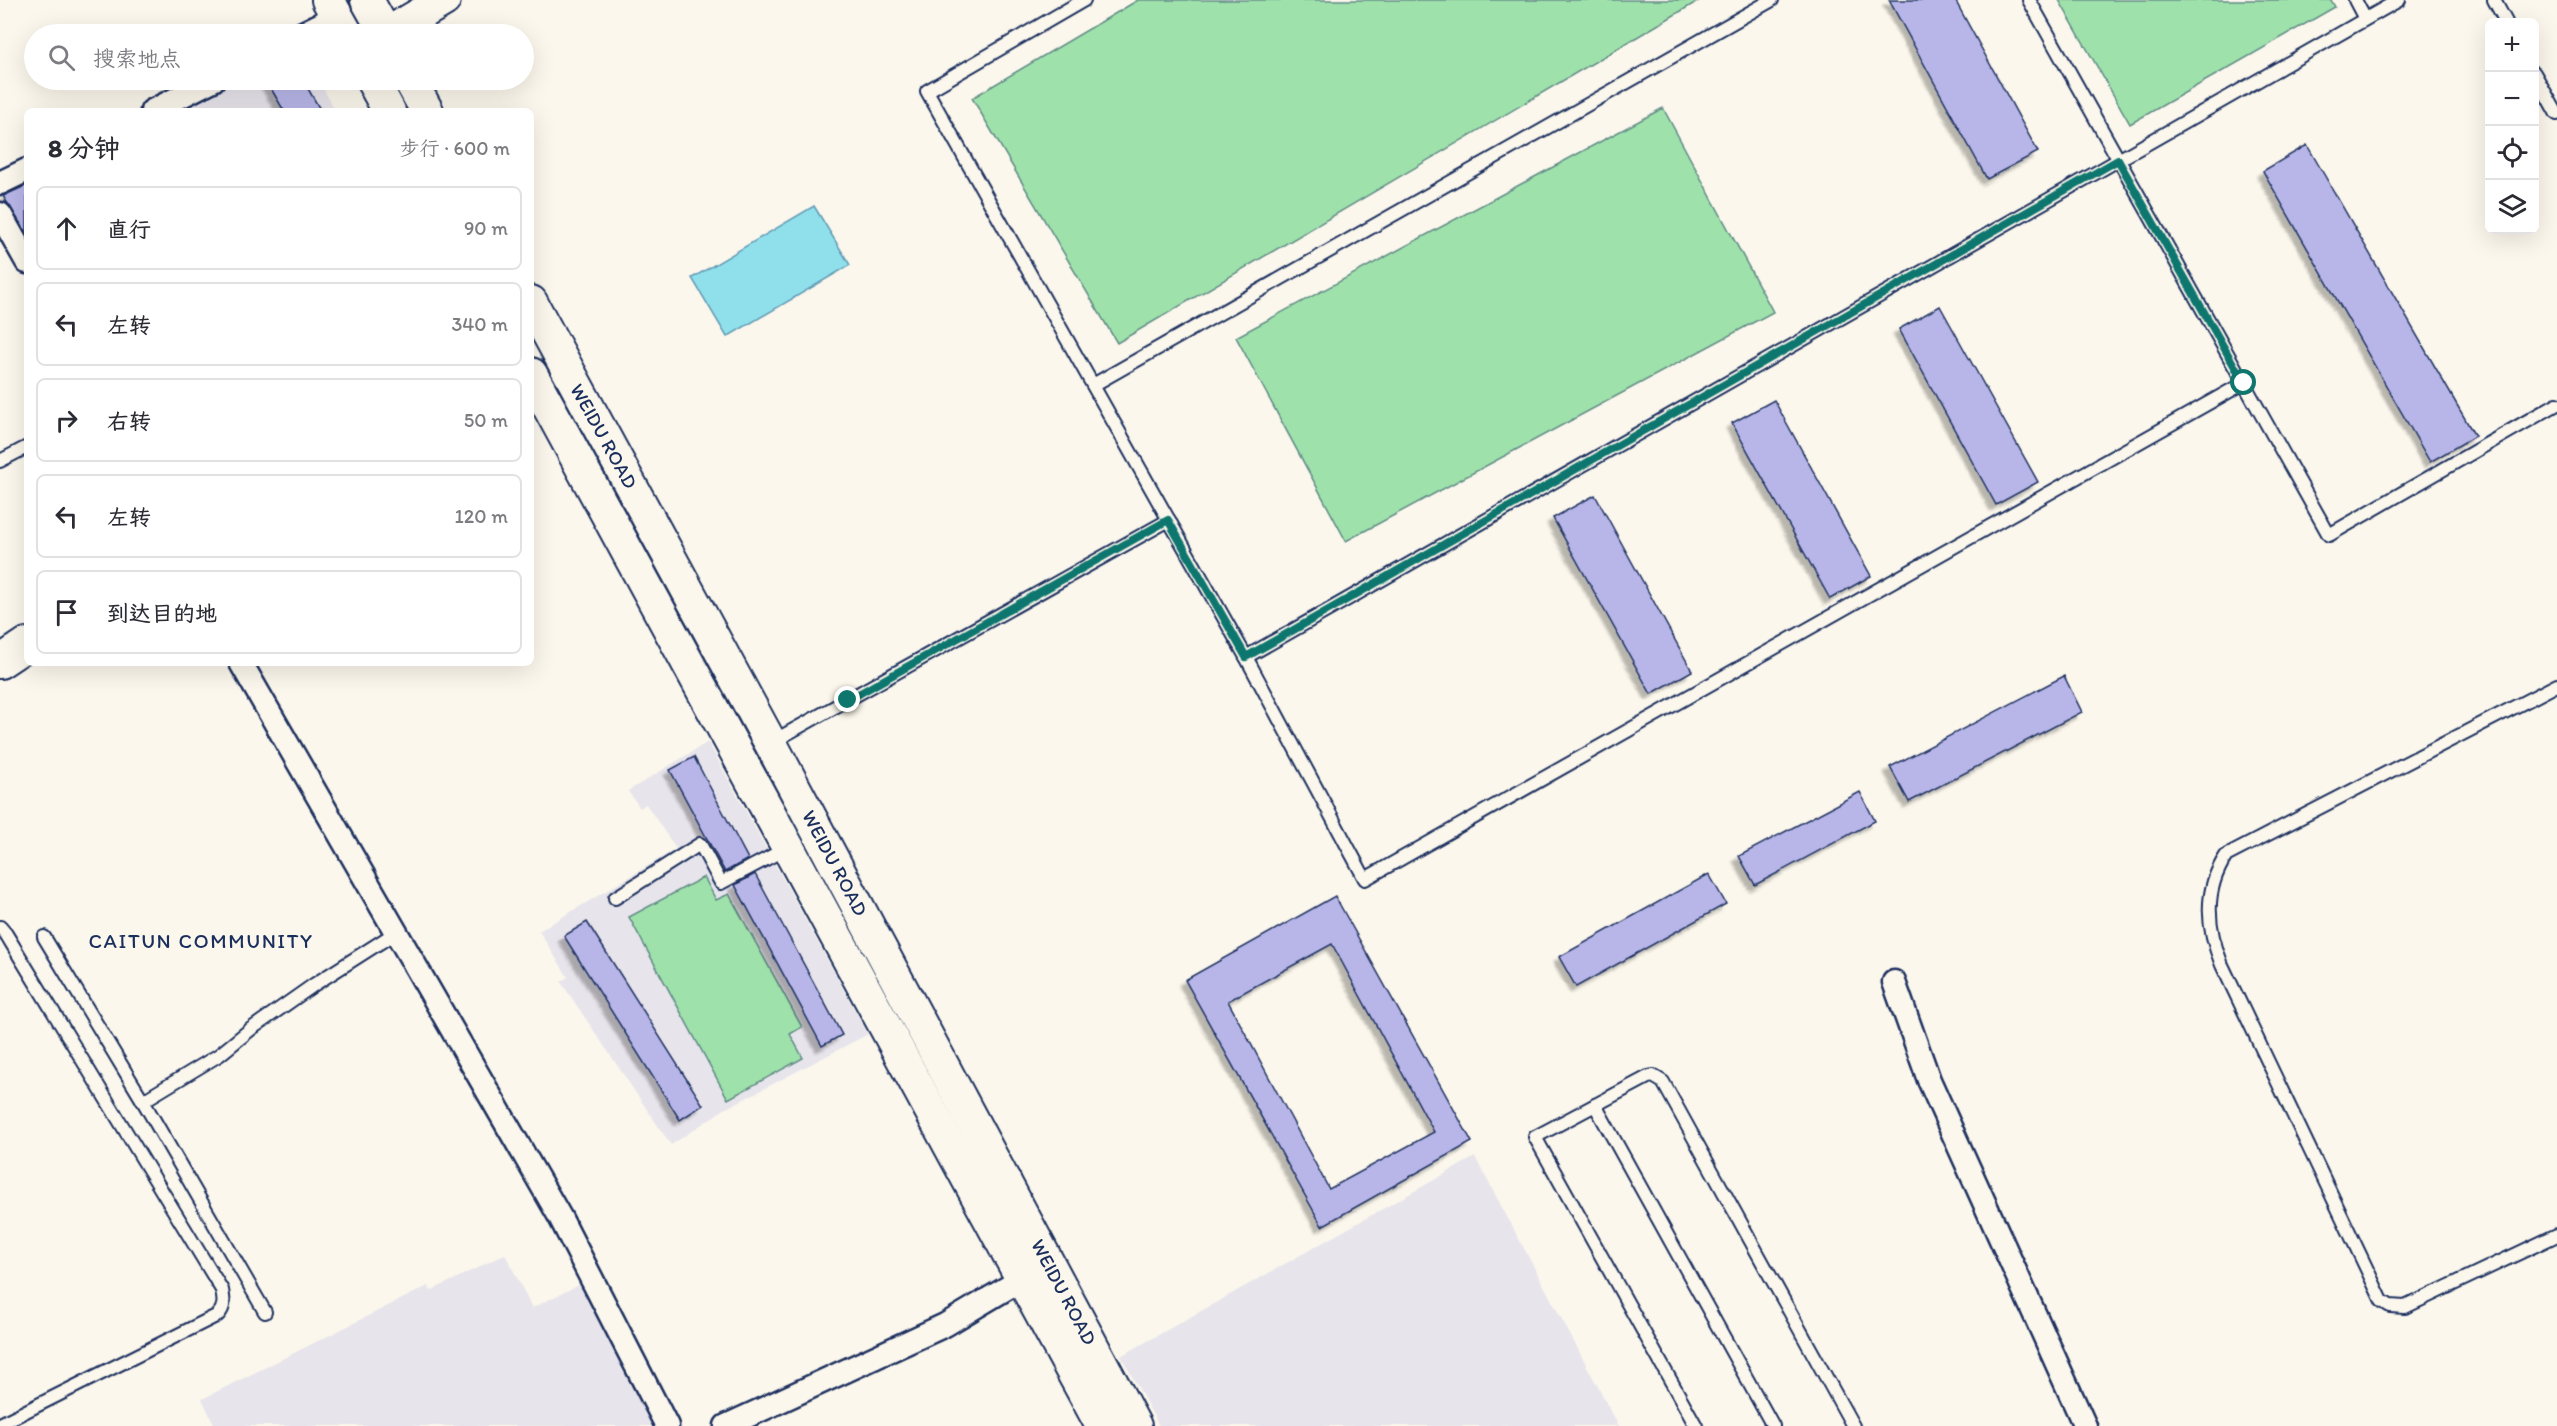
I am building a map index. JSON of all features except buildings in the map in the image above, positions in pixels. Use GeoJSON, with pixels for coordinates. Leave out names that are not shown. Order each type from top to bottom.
{"type":"FeatureCollection","features":[{"type":"Feature","properties":{"kind":"main road"},"geometry":{"type":"LineString","coordinates":[[367,0],[380,24]]}},
{"type":"Feature","properties":{"kind":"main road"},"geometry":{"type":"LineString","coordinates":[[403,24],[444,0]]}},
{"type":"Feature","properties":{"kind":"main road"},"geometry":{"type":"LineString","coordinates":[[377,90],[387,108]]}},
{"type":"Feature","properties":{"kind":"main road"},"geometry":{"type":"LineString","coordinates":[[415,90],[425,108]]}},
{"type":"Feature","properties":{"kind":"main road","name":"WEIDU ROAD"},"geometry":{"type":"LineString","coordinates":[[534,308],[770,742],[1136,1426]]}},
{"type":"Feature","properties":{"kind":"main road","name":"WEIDU ROAD"},"geometry":{"type":"LineString","coordinates":[[534,380],[1101,1426]]}},
{"type":"Feature","properties":{"kind":"main road"},"geometry":{"type":"LineString","coordinates":[[0,662],[24,646]]}},
{"type":"Feature","properties":{"kind":"street"},"geometry":{"type":"LineString","coordinates":[[322,24],[337,17]]}},
{"type":"Feature","properties":{"kind":"street"},"geometry":{"type":"LineString","coordinates":[[158,108],[193,90]]}},
{"type":"Feature","properties":{"kind":"street"},"geometry":{"type":"LineString","coordinates":[[0,183],[24,171]]}},
{"type":"Feature","properties":{"kind":"street"},"geometry":{"type":"LineString","coordinates":[[0,214],[24,257]]}},
{"type":"Feature","properties":{"kind":"street"},"geometry":{"type":"LineString","coordinates":[[244,666],[560,1217],[667,1426]]}},
{"type":"Feature","properties":{"kind":"street"},"geometry":{"type":"LineString","coordinates":[[1894,982],[1929,1080],[2085,1426]]}},
{"type":"Feature","properties":{"kind":"street"},"geometry":{"type":"LineString","coordinates":[[726,1426],[945,1325],[1022,1279]]}},
{"type":"Feature","properties":{"kind":"lane"},"geometry":{"type":"LineString","coordinates":[[1084,0],[927,91],[1246,657],[1365,879],[2244,383]]}},
{"type":"Feature","properties":{"kind":"lane"},"geometry":{"type":"LineString","coordinates":[[1093,385],[1772,0]]}},
{"type":"Feature","properties":{"kind":"lane"},"geometry":{"type":"LineString","coordinates":[[2029,0],[2330,535],[2557,404]]}},
{"type":"Feature","properties":{"kind":"lane"},"geometry":{"type":"LineString","coordinates":[[2355,0],[2365,19]]}},
{"type":"Feature","properties":{"kind":"lane"},"geometry":{"type":"LineString","coordinates":[[1246,657],[2399,0]]}},
{"type":"Feature","properties":{"kind":"lane"},"geometry":{"type":"LineString","coordinates":[[2494,0],[2504,18]]}},
{"type":"Feature","properties":{"kind":"lane"},"geometry":{"type":"LineString","coordinates":[[2539,80],[2557,114]]}},
{"type":"Feature","properties":{"kind":"lane"},"geometry":{"type":"LineString","coordinates":[[0,461],[24,449]]}},
{"type":"Feature","properties":{"kind":"lane"},"geometry":{"type":"LineString","coordinates":[[770,742],[1168,520]]}},
{"type":"Feature","properties":{"kind":"lane"},"geometry":{"type":"LineString","coordinates":[[2557,685],[2226,856],[2212,884],[2209,927],[2222,965],[2382,1300],[2390,1306],[2404,1307],[2557,1234]]}},
{"type":"Feature","properties":{"kind":"lane"},"geometry":{"type":"LineString","coordinates":[[615,898],[700,844],[721,884],[788,847]]}},
{"type":"Feature","properties":{"kind":"lane"},"geometry":{"type":"LineString","coordinates":[[0,927],[222,1290],[224,1302],[223,1310],[218,1315],[0,1424]]}},
{"type":"Feature","properties":{"kind":"lane"},"geometry":{"type":"LineString","coordinates":[[143,1101],[219,1055],[296,997],[395,933]]}},
{"type":"Feature","properties":{"kind":"lane"},"geometry":{"type":"LineString","coordinates":[[44,937],[143,1101],[265,1312]]}},
{"type":"Feature","properties":{"kind":"lane"},"geometry":{"type":"LineString","coordinates":[[1696,1426],[1535,1137],[1653,1076],[1663,1082],[1854,1426]]}},
{"type":"Feature","properties":{"kind":"lane"},"geometry":{"type":"LineString","coordinates":[[1595,1105],[1773,1426]]}},
{"type":"Feature","properties":{"kind":"shaded area"},"geometry":{"type":"Polygon","coordinates":[[[205,90],[324,90],[333,108],[169,108],[205,90]]]}},
{"type":"Feature","properties":{"kind":"shaded area"},"geometry":{"type":"Polygon","coordinates":[[[708,742],[868,1034],[723,1110],[671,1145],[561,982],[568,977],[539,931],[676,849],[646,804],[640,808],[628,791],[708,742]]]}},
{"type":"Feature","properties":{"kind":"shaded area"},"geometry":{"type":"Polygon","coordinates":[[[1475,1157],[1619,1426],[1159,1426],[1121,1356],[1475,1157]]]}},
{"type":"Feature","properties":{"kind":"shaded area"},"geometry":{"type":"Polygon","coordinates":[[[505,1254],[532,1308],[583,1283],[652,1426],[215,1426],[202,1399],[428,1286],[431,1291],[505,1254]]]}},
{"type":"Feature","properties":{"kind":"green space"},"geometry":{"type":"Polygon","coordinates":[[[1138,0],[1700,0],[1117,343],[972,98],[1138,0]]]}},
{"type":"Feature","properties":{"kind":"green space"},"geometry":{"type":"Polygon","coordinates":[[[2059,0],[2331,0],[2335,7],[2130,124],[2059,0]]]}},
{"type":"Feature","properties":{"kind":"green space"},"geometry":{"type":"Polygon","coordinates":[[[1663,108],[1773,312],[1346,541],[1236,337],[1663,108]]]}},
{"type":"Feature","properties":{"kind":"green space"},"geometry":{"type":"Polygon","coordinates":[[[704,877],[716,900],[729,894],[802,1027],[790,1034],[803,1058],[728,1099],[629,917],[704,877]]]}},
{"type":"Feature","properties":{"kind":"water"},"geometry":{"type":"Polygon","coordinates":[[[814,206],[850,265],[727,337],[692,278],[814,206]]]}},
{"type":"Feature","properties":{"kind":"district","name":"CAITUN COMMUNITY"},"geometry":{"type":"Point","coordinates":[201,941]}},
{"type":"Feature","properties":{"kind":"route"},"geometry":{"type":"LineString","coordinates":[[848,700],[1168,520],[1246,657],[2118,160],[2244,383]]}}]}
